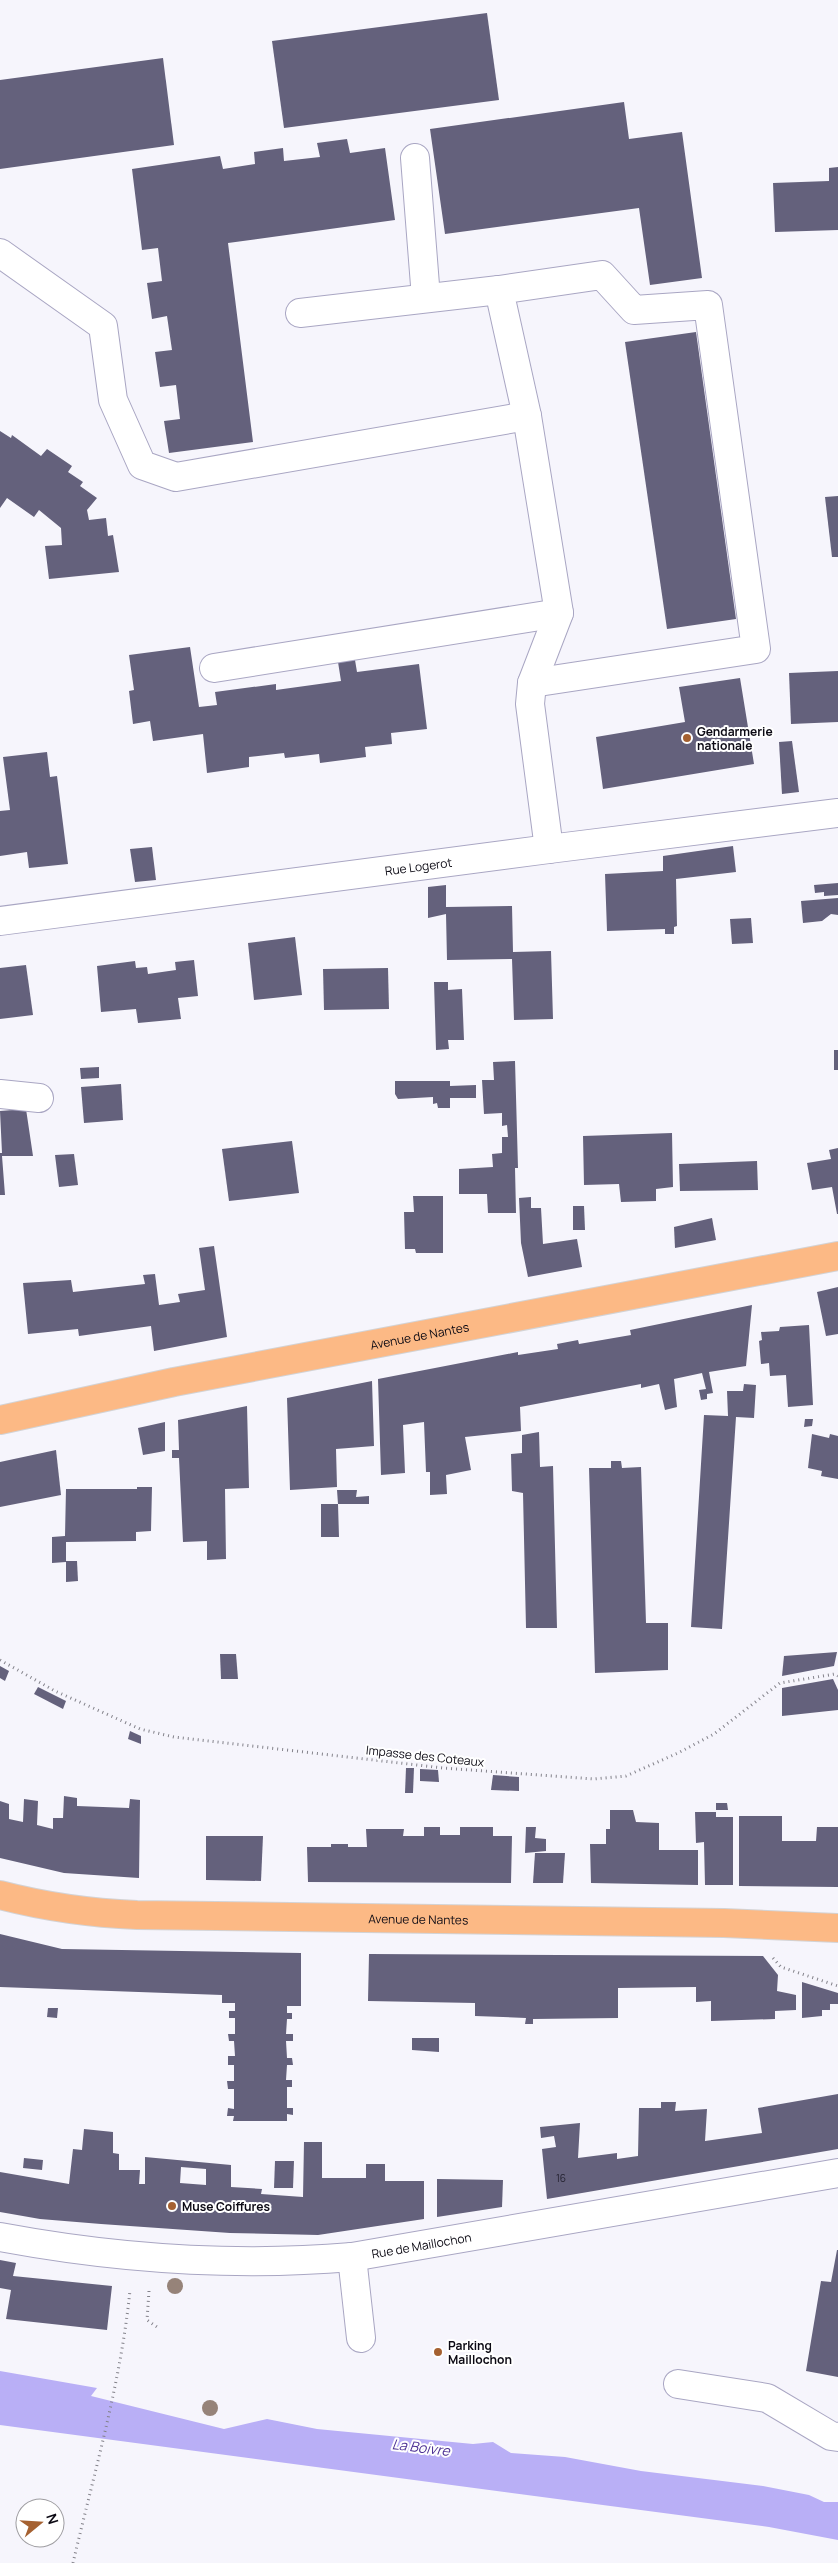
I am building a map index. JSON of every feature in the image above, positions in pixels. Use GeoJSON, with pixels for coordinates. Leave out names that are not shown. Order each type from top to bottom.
{"type":"FeatureCollection","features":[{"type":"Feature","properties":{"kind":"main road","name":"Avenue de Nantes"},"geometry":{"type":"LineString","coordinates":[[0,1420],[174,1382],[838,1256]]}},
{"type":"Feature","properties":{"kind":"main road","name":"Avenue de Nantes"},"geometry":{"type":"LineString","coordinates":[[0,1895],[41,1906],[87,1913],[137,1915],[768,1923],[838,1928]]}},
{"type":"Feature","properties":{"kind":"street"},"geometry":{"type":"LineString","coordinates":[[415,158],[426,298]]}},
{"type":"Feature","properties":{"kind":"street"},"geometry":{"type":"LineString","coordinates":[[0,253],[103,326],[113,400],[142,465],[176,477],[526,416]]}},
{"type":"Feature","properties":{"kind":"street"},"geometry":{"type":"LineString","coordinates":[[300,313],[602,276],[634,310],[708,305],[756,649],[532,683]]}},
{"type":"Feature","properties":{"kind":"street"},"geometry":{"type":"LineString","coordinates":[[498,290],[526,416],[559,613],[532,683],[530,704],[549,848]]}},
{"type":"Feature","properties":{"kind":"street"},"geometry":{"type":"LineString","coordinates":[[214,668],[559,613]]}},
{"type":"Feature","properties":{"kind":"street","name":"Rue Logerot"},"geometry":{"type":"LineString","coordinates":[[0,921],[549,848],[838,814]]}},
{"type":"Feature","properties":{"kind":"street"},"geometry":{"type":"LineString","coordinates":[[0,1094],[39,1098]]}},
{"type":"Feature","properties":{"kind":"street","name":"Rue de Maillochon"},"geometry":{"type":"LineString","coordinates":[[0,2237],[104,2253],[184,2260],[283,2262],[352,2257],[838,2173]]}},
{"type":"Feature","properties":{"kind":"street"},"geometry":{"type":"LineString","coordinates":[[352,2257],[361,2338]]}},
{"type":"Feature","properties":{"kind":"street"},"geometry":{"type":"LineString","coordinates":[[678,2384],[767,2398],[830,2436],[838,2437]]}},
{"type":"Feature","properties":{"kind":"path","name":"Impasse des Coteaux"},"geometry":{"type":"LineString","coordinates":[[0,1660],[56,1691],[140,1730],[174,1737],[443,1768],[594,1779],[626,1776],[678,1753],[714,1734],[780,1683],[836,1674],[838,1676]]}},
{"type":"Feature","properties":{"kind":"path"},"geometry":{"type":"LineString","coordinates":[[781,1967],[838,1986]]}},
{"type":"Feature","properties":{"kind":"path"},"geometry":{"type":"LineString","coordinates":[[130,2288],[150,2290],[147,2320],[157,2327]]}},
{"type":"Feature","properties":{"kind":"path"},"geometry":{"type":"LineString","coordinates":[[73,2563],[127,2325]]}},
{"type":"Feature","properties":{"kind":"water","name":"La Boivre"},"geometry":{"type":"Polygon","coordinates":[[[0,2371],[97,2388],[91,2396],[224,2429],[267,2419],[317,2429],[473,2444],[493,2442],[511,2453],[565,2457],[641,2471],[763,2486],[809,2495],[824,2502],[838,2502],[838,2540],[769,2527],[0,2425],[0,2371]]]}},
{"type":"Feature","properties":{"kind":"building"},"geometry":{"type":"Polygon","coordinates":[[[487,13],[499,100],[284,128],[272,41],[487,13]]]}},
{"type":"Feature","properties":{"kind":"building"},"geometry":{"type":"Polygon","coordinates":[[[163,58],[174,145],[0,169],[0,80],[163,58]]]}},
{"type":"Feature","properties":{"kind":"building"},"geometry":{"type":"Polygon","coordinates":[[[624,102],[629,139],[682,132],[702,278],[650,285],[639,208],[445,234],[430,129],[624,102]]]}},
{"type":"Feature","properties":{"kind":"building"},"geometry":{"type":"Polygon","coordinates":[[[347,139],[350,153],[385,148],[395,220],[228,243],[253,442],[169,453],[164,421],[180,419],[176,385],[160,387],[155,352],[172,350],[167,316],[152,319],[147,283],[162,281],[158,248],[142,250],[132,169],[220,156],[223,169],[255,164],[254,152],[283,148],[284,161],[320,157],[317,143],[347,139]]]}},
{"type":"Feature","properties":{"kind":"building"},"geometry":{"type":"Polygon","coordinates":[[[838,167],[838,230],[775,232],[773,183],[829,181],[829,168],[838,167]]]}},
{"type":"Feature","properties":{"kind":"building"},"geometry":{"type":"Polygon","coordinates":[[[696,332],[736,619],[667,629],[625,342],[696,332]]]}},
{"type":"Feature","properties":{"kind":"building"},"geometry":{"type":"Polygon","coordinates":[[[0,431],[11,438],[12,435],[41,456],[47,449],[72,466],[68,472],[83,482],[80,486],[97,498],[87,510],[89,520],[106,518],[108,536],[113,535],[119,572],[49,579],[45,546],[62,545],[61,528],[39,510],[34,517],[7,498],[0,508],[0,431]]]}},
{"type":"Feature","properties":{"kind":"building"},"geometry":{"type":"Polygon","coordinates":[[[838,496],[838,557],[832,557],[825,497],[838,496]]]}},
{"type":"Feature","properties":{"kind":"building"},"geometry":{"type":"Polygon","coordinates":[[[190,647],[199,707],[217,705],[215,692],[276,684],[276,690],[341,681],[338,662],[355,660],[357,672],[419,664],[427,729],[391,733],[392,744],[365,747],[366,757],[320,763],[319,754],[285,758],[284,753],[249,757],[249,767],[207,773],[203,734],[153,741],[150,721],[133,724],[129,691],[134,690],[129,655],[190,647]]]}},
{"type":"Feature","properties":{"kind":"building"},"geometry":{"type":"Polygon","coordinates":[[[838,671],[838,722],[791,724],[789,673],[838,671]]]}},
{"type":"Feature","properties":{"kind":"building"},"geometry":{"type":"Polygon","coordinates":[[[740,678],[754,764],[603,789],[596,737],[685,722],[679,687],[740,678]]]}},
{"type":"Feature","properties":{"kind":"building"},"geometry":{"type":"Polygon","coordinates":[[[792,741],[799,792],[782,794],[779,742],[792,741]]]}},
{"type":"Feature","properties":{"kind":"building"},"geometry":{"type":"Polygon","coordinates":[[[47,752],[50,777],[57,776],[68,864],[29,868],[27,852],[0,856],[0,811],[10,810],[3,757],[47,752]]]}},
{"type":"Feature","properties":{"kind":"building"},"geometry":{"type":"Polygon","coordinates":[[[733,846],[736,872],[676,879],[677,926],[674,927],[674,934],[665,934],[665,929],[607,931],[605,874],[663,871],[663,856],[733,846]]]}},
{"type":"Feature","properties":{"kind":"building"},"geometry":{"type":"Polygon","coordinates":[[[152,847],[156,880],[135,882],[130,849],[152,847]]]}},
{"type":"Feature","properties":{"kind":"building"},"geometry":{"type":"Polygon","coordinates":[[[838,883],[838,895],[824,896],[824,892],[815,893],[814,885],[838,883]]]}},
{"type":"Feature","properties":{"kind":"building"},"geometry":{"type":"Polygon","coordinates":[[[446,885],[446,907],[512,906],[513,952],[551,951],[553,1019],[514,1020],[512,959],[447,960],[446,914],[428,918],[428,887],[446,885]]]}},
{"type":"Feature","properties":{"kind":"building"},"geometry":{"type":"Polygon","coordinates":[[[838,898],[838,915],[831,914],[822,921],[803,923],[801,901],[838,898]]]}},
{"type":"Feature","properties":{"kind":"building"},"geometry":{"type":"Polygon","coordinates":[[[751,918],[753,943],[732,944],[730,919],[751,918]]]}},
{"type":"Feature","properties":{"kind":"building"},"geometry":{"type":"Polygon","coordinates":[[[295,937],[302,995],[254,1000],[248,943],[295,937]]]}},
{"type":"Feature","properties":{"kind":"building"},"geometry":{"type":"Polygon","coordinates":[[[194,960],[198,996],[178,998],[181,1019],[138,1023],[136,1009],[101,1012],[97,966],[135,961],[136,968],[147,967],[148,974],[176,970],[175,962],[194,960]]]}},
{"type":"Feature","properties":{"kind":"building"},"geometry":{"type":"Polygon","coordinates":[[[26,965],[33,1015],[0,1019],[0,968],[26,965]]]}},
{"type":"Feature","properties":{"kind":"building"},"geometry":{"type":"Polygon","coordinates":[[[388,968],[389,1009],[324,1010],[323,969],[388,968]]]}},
{"type":"Feature","properties":{"kind":"building"},"geometry":{"type":"Polygon","coordinates":[[[434,982],[448,982],[448,990],[462,989],[464,1040],[448,1040],[449,1049],[436,1050],[434,982]]]}},
{"type":"Feature","properties":{"kind":"building"},"geometry":{"type":"Polygon","coordinates":[[[834,1050],[838,1050],[838,1070],[834,1070],[834,1050]]]}},
{"type":"Feature","properties":{"kind":"building"},"geometry":{"type":"Polygon","coordinates":[[[515,1061],[518,1168],[515,1168],[516,1213],[488,1213],[487,1194],[459,1194],[459,1169],[493,1167],[492,1154],[502,1153],[502,1137],[508,1137],[507,1125],[502,1126],[502,1113],[484,1114],[482,1080],[494,1080],[493,1062],[515,1061]]]}},
{"type":"Feature","properties":{"kind":"building"},"geometry":{"type":"Polygon","coordinates":[[[99,1067],[99,1078],[81,1079],[80,1068],[99,1067]]]}},
{"type":"Feature","properties":{"kind":"building"},"geometry":{"type":"Polygon","coordinates":[[[395,1081],[450,1081],[450,1086],[476,1085],[476,1098],[450,1098],[450,1108],[438,1108],[437,1103],[433,1104],[433,1097],[398,1099],[395,1094],[395,1081]]]}},
{"type":"Feature","properties":{"kind":"building"},"geometry":{"type":"Polygon","coordinates":[[[121,1084],[123,1120],[84,1123],[81,1087],[121,1084]]]}},
{"type":"Feature","properties":{"kind":"building"},"geometry":{"type":"Polygon","coordinates":[[[26,1109],[33,1156],[2,1156],[5,1195],[0,1195],[0,1153],[2,1153],[0,1111],[26,1109]]]}},
{"type":"Feature","properties":{"kind":"building"},"geometry":{"type":"Polygon","coordinates":[[[672,1133],[673,1187],[656,1189],[656,1201],[621,1202],[619,1184],[584,1185],[583,1136],[672,1133]]]}},
{"type":"Feature","properties":{"kind":"building"},"geometry":{"type":"Polygon","coordinates":[[[292,1141],[299,1193],[229,1201],[222,1149],[292,1141]]]}},
{"type":"Feature","properties":{"kind":"building"},"geometry":{"type":"Polygon","coordinates":[[[838,1148],[837,1214],[832,1187],[812,1190],[807,1163],[831,1159],[829,1150],[838,1148]]]}},
{"type":"Feature","properties":{"kind":"building"},"geometry":{"type":"Polygon","coordinates":[[[74,1154],[78,1185],[59,1187],[55,1155],[74,1154]]]}},
{"type":"Feature","properties":{"kind":"building"},"geometry":{"type":"Polygon","coordinates":[[[757,1161],[758,1190],[680,1191],[679,1164],[757,1161]]]}},
{"type":"Feature","properties":{"kind":"building"},"geometry":{"type":"Polygon","coordinates":[[[413,1196],[443,1196],[443,1253],[416,1253],[415,1249],[405,1249],[404,1212],[414,1212],[413,1196]]]}},
{"type":"Feature","properties":{"kind":"building"},"geometry":{"type":"Polygon","coordinates":[[[531,1197],[531,1208],[541,1208],[543,1244],[577,1239],[582,1267],[528,1277],[521,1243],[519,1198],[531,1197]]]}},
{"type":"Feature","properties":{"kind":"building"},"geometry":{"type":"Polygon","coordinates":[[[573,1206],[584,1206],[585,1230],[573,1230],[573,1206]]]}},
{"type":"Feature","properties":{"kind":"building"},"geometry":{"type":"Polygon","coordinates":[[[712,1218],[716,1240],[675,1248],[674,1227],[712,1218]]]}},
{"type":"Feature","properties":{"kind":"building"},"geometry":{"type":"Polygon","coordinates":[[[214,1246],[227,1337],[154,1351],[151,1326],[79,1336],[78,1329],[28,1334],[23,1283],[71,1280],[73,1292],[145,1284],[143,1275],[155,1274],[159,1305],[180,1302],[178,1294],[205,1290],[199,1248],[214,1246]]]}},
{"type":"Feature","properties":{"kind":"building"},"geometry":{"type":"Polygon","coordinates":[[[838,1287],[838,1334],[826,1336],[817,1292],[838,1287]]]}},
{"type":"Feature","properties":{"kind":"building"},"geometry":{"type":"Polygon","coordinates":[[[752,1305],[746,1366],[709,1372],[713,1393],[707,1394],[707,1399],[701,1400],[699,1390],[706,1389],[702,1373],[674,1379],[677,1407],[665,1410],[659,1384],[641,1388],[641,1384],[520,1407],[521,1431],[465,1437],[471,1470],[446,1475],[447,1494],[430,1495],[430,1472],[426,1472],[424,1422],[403,1425],[405,1473],[381,1475],[378,1379],[518,1352],[518,1355],[558,1349],[557,1344],[578,1340],[579,1344],[631,1335],[630,1330],[752,1305]]]}},
{"type":"Feature","properties":{"kind":"building"},"geometry":{"type":"Polygon","coordinates":[[[809,1325],[813,1405],[788,1407],[786,1375],[770,1376],[769,1363],[761,1364],[759,1341],[762,1340],[761,1332],[779,1331],[780,1327],[809,1325]]]}},
{"type":"Feature","properties":{"kind":"building"},"geometry":{"type":"Polygon","coordinates":[[[372,1381],[374,1446],[336,1449],[337,1487],[290,1490],[287,1398],[372,1381]]]}},
{"type":"Feature","properties":{"kind":"building"},"geometry":{"type":"Polygon","coordinates":[[[744,1384],[756,1385],[754,1418],[736,1417],[722,1629],[691,1627],[704,1415],[728,1416],[727,1391],[743,1391],[744,1384]]]}},
{"type":"Feature","properties":{"kind":"building"},"geometry":{"type":"Polygon","coordinates":[[[247,1406],[249,1488],[225,1489],[226,1559],[207,1560],[207,1541],[183,1542],[179,1458],[172,1458],[172,1450],[179,1450],[178,1420],[247,1406]]]}},
{"type":"Feature","properties":{"kind":"building"},"geometry":{"type":"Polygon","coordinates":[[[805,1419],[813,1419],[812,1426],[804,1427],[805,1419]]]}},
{"type":"Feature","properties":{"kind":"building"},"geometry":{"type":"Polygon","coordinates":[[[165,1422],[165,1451],[143,1455],[138,1428],[165,1422]]]}},
{"type":"Feature","properties":{"kind":"building"},"geometry":{"type":"Polygon","coordinates":[[[539,1432],[540,1467],[553,1466],[557,1628],[526,1628],[523,1493],[512,1491],[511,1454],[522,1453],[522,1435],[539,1432]]]}},
{"type":"Feature","properties":{"kind":"building"},"geometry":{"type":"Polygon","coordinates":[[[812,1434],[829,1438],[830,1434],[838,1436],[838,1479],[821,1476],[822,1471],[808,1468],[812,1434]]]}},
{"type":"Feature","properties":{"kind":"building"},"geometry":{"type":"Polygon","coordinates":[[[56,1450],[61,1495],[0,1507],[0,1462],[56,1450]]]}},
{"type":"Feature","properties":{"kind":"building"},"geometry":{"type":"Polygon","coordinates":[[[611,1461],[621,1461],[622,1468],[641,1467],[646,1623],[668,1623],[668,1670],[595,1673],[589,1468],[611,1468],[611,1461]]]}},
{"type":"Feature","properties":{"kind":"building"},"geometry":{"type":"Polygon","coordinates":[[[137,1487],[152,1487],[151,1531],[136,1532],[136,1541],[66,1542],[66,1562],[52,1563],[52,1537],[65,1536],[66,1489],[137,1489],[137,1487]]]}},
{"type":"Feature","properties":{"kind":"building"},"geometry":{"type":"Polygon","coordinates":[[[337,1490],[357,1490],[356,1497],[369,1496],[369,1504],[338,1504],[337,1490]]]}},
{"type":"Feature","properties":{"kind":"building"},"geometry":{"type":"Polygon","coordinates":[[[321,1504],[338,1504],[339,1537],[321,1537],[321,1504]]]}},
{"type":"Feature","properties":{"kind":"building"},"geometry":{"type":"Polygon","coordinates":[[[66,1561],[77,1561],[78,1581],[66,1582],[66,1561]]]}},
{"type":"Feature","properties":{"kind":"building"},"geometry":{"type":"Polygon","coordinates":[[[837,1652],[834,1666],[782,1676],[784,1656],[837,1652]]]}},
{"type":"Feature","properties":{"kind":"building"},"geometry":{"type":"Polygon","coordinates":[[[220,1654],[236,1654],[238,1679],[221,1679],[220,1654]]]}},
{"type":"Feature","properties":{"kind":"building"},"geometry":{"type":"Polygon","coordinates":[[[0,1666],[9,1671],[5,1681],[0,1678],[0,1666]]]}},
{"type":"Feature","properties":{"kind":"building"},"geometry":{"type":"Polygon","coordinates":[[[833,1679],[838,1690],[838,1710],[782,1716],[782,1688],[833,1679]]]}},
{"type":"Feature","properties":{"kind":"building"},"geometry":{"type":"Polygon","coordinates":[[[38,1687],[66,1701],[63,1709],[34,1694],[38,1687]]]}},
{"type":"Feature","properties":{"kind":"building"},"geometry":{"type":"Polygon","coordinates":[[[130,1731],[141,1736],[141,1744],[128,1739],[130,1731]]]}},
{"type":"Feature","properties":{"kind":"building"},"geometry":{"type":"Polygon","coordinates":[[[406,1768],[414,1768],[413,1793],[405,1793],[406,1768]]]}},
{"type":"Feature","properties":{"kind":"building"},"geometry":{"type":"Polygon","coordinates":[[[420,1769],[438,1770],[439,1782],[420,1781],[420,1769]]]}},
{"type":"Feature","properties":{"kind":"building"},"geometry":{"type":"Polygon","coordinates":[[[493,1775],[519,1777],[519,1791],[491,1790],[493,1775]]]}},
{"type":"Feature","properties":{"kind":"building"},"geometry":{"type":"Polygon","coordinates":[[[64,1796],[77,1798],[77,1806],[129,1808],[130,1799],[140,1800],[139,1878],[64,1873],[0,1858],[0,1801],[9,1804],[9,1819],[23,1822],[24,1799],[38,1801],[37,1825],[53,1829],[53,1818],[63,1818],[64,1796]]]}},
{"type":"Feature","properties":{"kind":"building"},"geometry":{"type":"Polygon","coordinates":[[[716,1803],[727,1803],[728,1810],[716,1810],[716,1803]]]}},
{"type":"Feature","properties":{"kind":"building"},"geometry":{"type":"Polygon","coordinates":[[[610,1810],[633,1810],[636,1822],[659,1823],[659,1850],[698,1850],[698,1885],[591,1883],[590,1844],[606,1844],[606,1829],[610,1829],[610,1810]]]}},
{"type":"Feature","properties":{"kind":"building"},"geometry":{"type":"Polygon","coordinates":[[[695,1812],[716,1812],[716,1817],[733,1817],[733,1885],[705,1885],[704,1842],[696,1843],[695,1812]]]}},
{"type":"Feature","properties":{"kind":"building"},"geometry":{"type":"Polygon","coordinates":[[[739,1816],[782,1816],[782,1841],[816,1841],[817,1827],[838,1827],[838,1887],[739,1886],[739,1816]]]}},
{"type":"Feature","properties":{"kind":"building"},"geometry":{"type":"Polygon","coordinates":[[[424,1827],[440,1827],[440,1835],[460,1835],[460,1827],[493,1827],[493,1836],[512,1836],[511,1883],[308,1882],[307,1847],[331,1847],[331,1844],[348,1844],[348,1847],[367,1847],[366,1829],[404,1829],[403,1836],[424,1836],[424,1827]]]}},
{"type":"Feature","properties":{"kind":"building"},"geometry":{"type":"Polygon","coordinates":[[[526,1827],[536,1827],[535,1838],[546,1839],[546,1851],[525,1853],[526,1827]]]}},
{"type":"Feature","properties":{"kind":"building"},"geometry":{"type":"Polygon","coordinates":[[[206,1836],[263,1836],[261,1881],[206,1880],[206,1836]]]}},
{"type":"Feature","properties":{"kind":"building"},"geometry":{"type":"Polygon","coordinates":[[[535,1853],[565,1853],[563,1883],[533,1883],[535,1853]]]}},
{"type":"Feature","properties":{"kind":"building"},"geometry":{"type":"Polygon","coordinates":[[[0,1934],[62,1949],[301,1953],[301,2006],[287,2006],[287,2013],[292,2013],[292,2019],[287,2019],[286,2034],[293,2034],[293,2041],[286,2041],[287,2058],[292,2058],[293,2065],[287,2065],[286,2080],[292,2080],[292,2087],[287,2087],[287,2108],[293,2108],[293,2115],[287,2114],[287,2121],[233,2121],[234,2116],[227,2116],[228,2108],[234,2109],[234,2089],[228,2089],[227,2081],[234,2081],[234,2065],[228,2065],[228,2056],[235,2056],[234,2041],[229,2041],[228,2034],[235,2034],[235,2018],[229,2018],[229,2011],[235,2011],[235,2003],[222,2003],[222,1995],[0,1987],[0,1934]]]}},
{"type":"Feature","properties":{"kind":"building"},"geometry":{"type":"Polygon","coordinates":[[[369,1954],[763,1956],[778,1975],[777,1991],[796,1995],[796,2010],[775,2011],[775,2019],[711,2021],[711,2001],[696,2002],[696,1987],[618,1988],[618,2018],[533,2019],[533,2024],[525,2024],[526,2018],[475,2016],[475,2003],[368,2001],[369,1954]]]}},
{"type":"Feature","properties":{"kind":"building"},"geometry":{"type":"Polygon","coordinates":[[[802,1982],[838,1993],[838,2004],[830,2004],[830,2010],[822,2010],[822,2016],[802,2018],[802,1982]]]}},
{"type":"Feature","properties":{"kind":"building"},"geometry":{"type":"Polygon","coordinates":[[[48,2008],[58,2008],[57,2018],[47,2017],[48,2008]]]}},
{"type":"Feature","properties":{"kind":"building"},"geometry":{"type":"Polygon","coordinates":[[[412,2038],[439,2038],[439,2052],[412,2050],[412,2038]]]}},
{"type":"Feature","properties":{"kind":"building"},"geometry":{"type":"Polygon","coordinates":[[[838,2094],[838,2149],[547,2199],[542,2149],[556,2147],[554,2136],[541,2138],[540,2127],[580,2123],[578,2158],[617,2153],[617,2159],[638,2156],[639,2108],[661,2108],[661,2102],[676,2102],[675,2111],[707,2109],[705,2141],[762,2133],[758,2108],[838,2094]]]}},
{"type":"Feature","properties":{"kind":"building"},"geometry":{"type":"Polygon","coordinates":[[[84,2129],[113,2132],[113,2153],[119,2154],[119,2170],[140,2170],[139,2184],[145,2184],[145,2157],[231,2165],[231,2187],[262,2189],[261,2194],[303,2197],[304,2142],[322,2142],[322,2178],[366,2178],[366,2164],[385,2164],[385,2181],[424,2181],[424,2219],[318,2235],[230,2233],[101,2224],[40,2219],[0,2212],[0,2172],[69,2184],[73,2149],[82,2150],[84,2129]],[[181,2167],[180,2183],[206,2185],[206,2169],[181,2167]]]}},
{"type":"Feature","properties":{"kind":"building"},"geometry":{"type":"Polygon","coordinates":[[[24,2158],[43,2160],[42,2170],[23,2168],[24,2158]]]}},
{"type":"Feature","properties":{"kind":"building"},"geometry":{"type":"Polygon","coordinates":[[[275,2161],[294,2161],[293,2188],[274,2188],[275,2161]]]}},
{"type":"Feature","properties":{"kind":"building"},"geometry":{"type":"Polygon","coordinates":[[[437,2179],[503,2180],[502,2207],[437,2217],[437,2179]]]}},
{"type":"Feature","properties":{"kind":"building"},"geometry":{"type":"Polygon","coordinates":[[[837,2250],[838,2377],[806,2371],[821,2281],[831,2282],[837,2250]]]}},
{"type":"Feature","properties":{"kind":"building"},"geometry":{"type":"Polygon","coordinates":[[[0,2260],[16,2263],[13,2276],[112,2286],[107,2330],[6,2319],[11,2290],[0,2288],[0,2260]]]}},
{"type":"Feature","properties":{"kind":"place","name":"Gendarmerie nationale"},"geometry":{"type":"Point","coordinates":[687,738]}},
{"type":"Feature","properties":{"kind":"place","name":"Muse Coiffures"},"geometry":{"type":"Point","coordinates":[172,2206]}},
{"type":"Feature","properties":{"kind":"place","name":"Parking Maillochon"},"geometry":{"type":"Point","coordinates":[438,2352]}}]}
